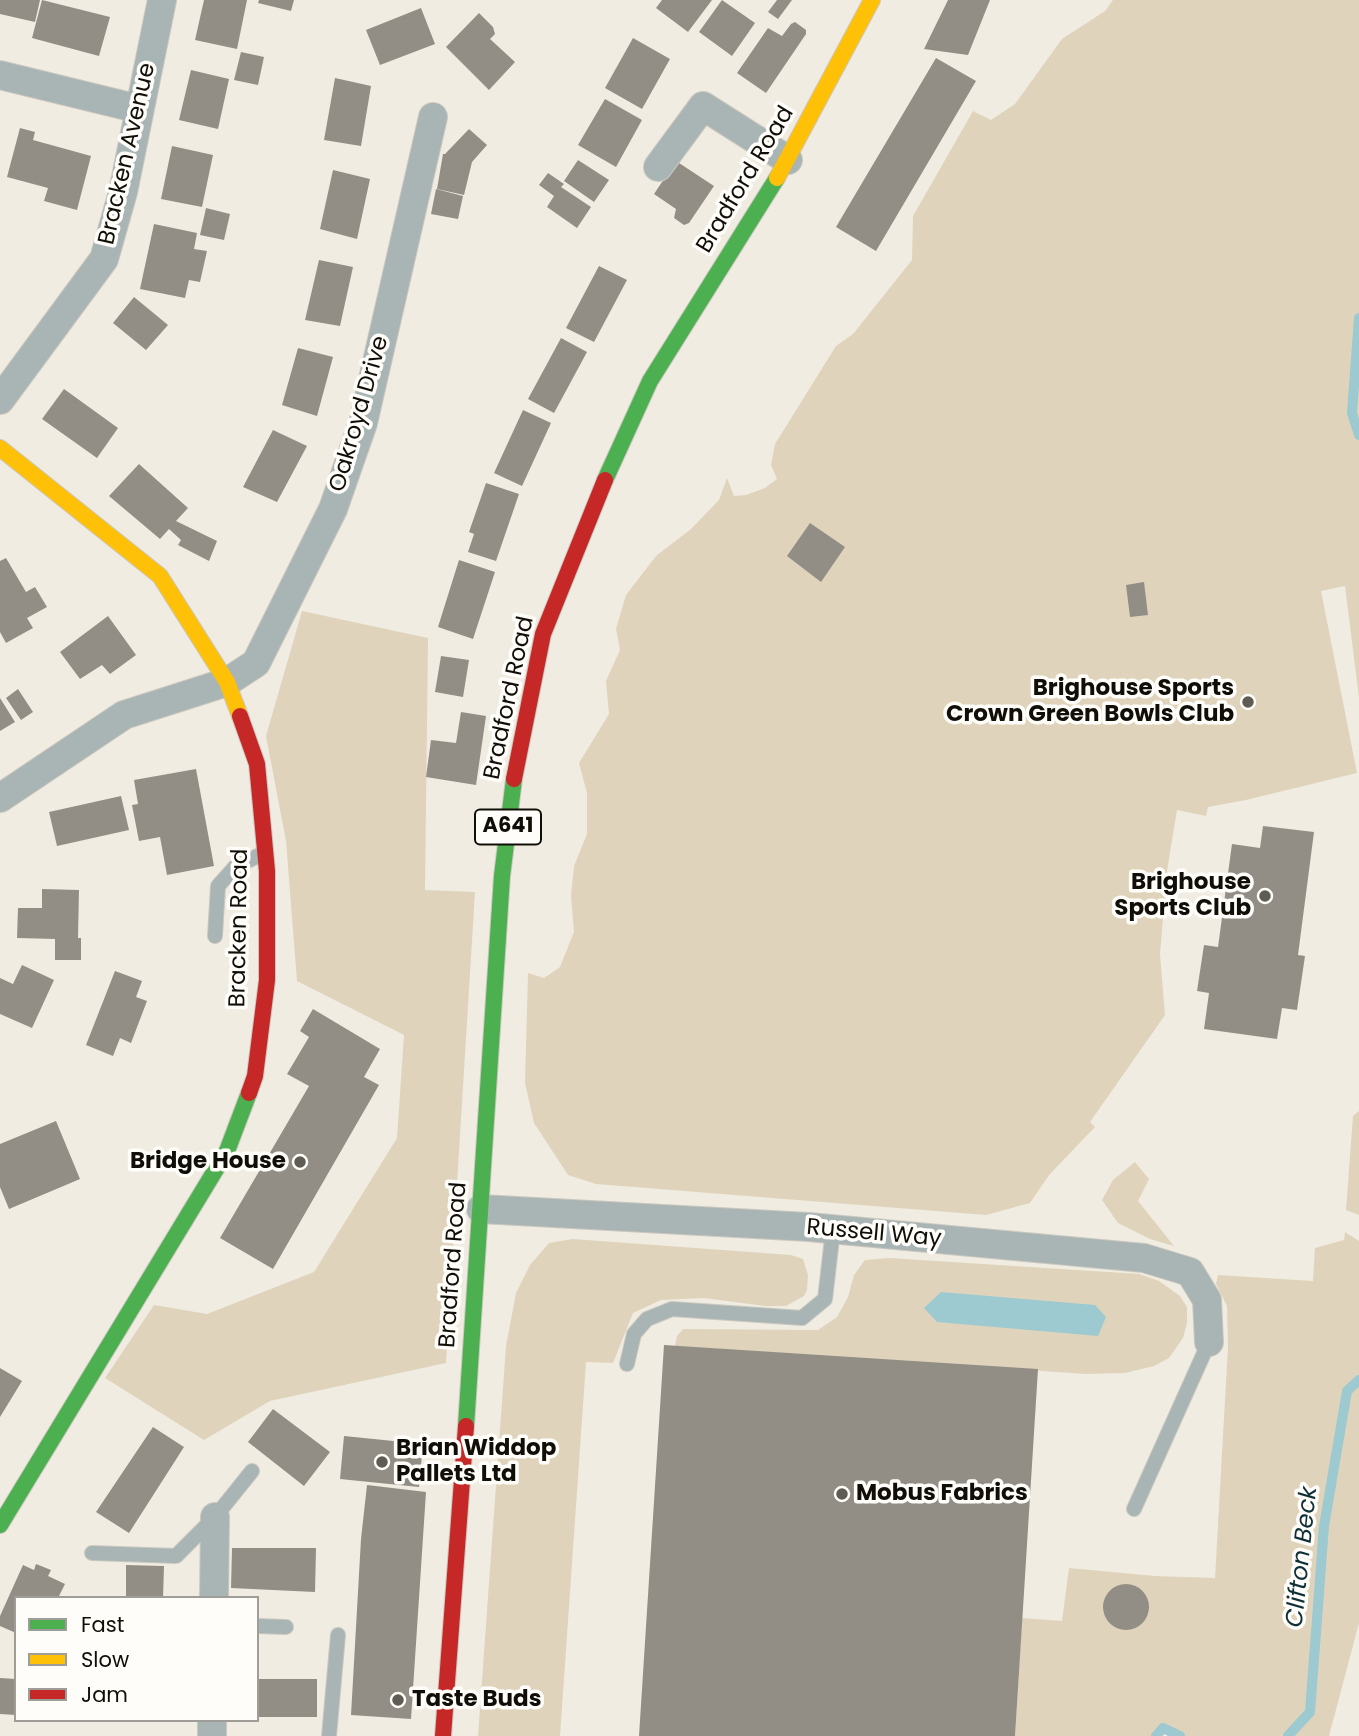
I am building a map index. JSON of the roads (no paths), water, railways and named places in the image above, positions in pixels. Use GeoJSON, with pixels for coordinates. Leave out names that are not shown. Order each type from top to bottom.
{"type":"FeatureCollection","features":[{"type":"Feature","properties":{"kind":"main road","name":"Bradford Road"},"geometry":{"type":"LineString","coordinates":[[443,1736],[502,876],[516,765],[543,634],[594,503],[650,381],[788,160],[872,0]]}},
{"type":"Feature","properties":{"kind":"main road","name":"Bracken Road"},"geometry":{"type":"LineString","coordinates":[[0,448],[160,576],[227,682],[257,764],[265,852],[267,980],[255,1076],[227,1152],[0,1525]]}},
{"type":"Feature","properties":{"kind":"street","name":"Bracken Avenue"},"geometry":{"type":"LineString","coordinates":[[0,400],[104,259],[123,192],[162,0]]}},
{"type":"Feature","properties":{"kind":"street"},"geometry":{"type":"LineString","coordinates":[[0,75],[139,109]]}},
{"type":"Feature","properties":{"kind":"street"},"geometry":{"type":"LineString","coordinates":[[658,167],[703,106],[788,160]]}},
{"type":"Feature","properties":{"kind":"street","name":"Oakroyd Drive"},"geometry":{"type":"LineString","coordinates":[[0,798],[124,715],[227,682],[256,663],[334,509],[363,423],[433,117]]}},
{"type":"Feature","properties":{"kind":"street","name":"Russell Way"},"geometry":{"type":"LineString","coordinates":[[481,1209],[833,1230],[1144,1258],[1190,1272],[1207,1300],[1209,1342]]}},
{"type":"Feature","properties":{"kind":"street"},"geometry":{"type":"LineString","coordinates":[[214,1596],[215,1517]]}},
{"type":"Feature","properties":{"kind":"lane"},"geometry":{"type":"LineString","coordinates":[[215,936],[218,886],[235,867],[265,852]]}},
{"type":"Feature","properties":{"kind":"lane"},"geometry":{"type":"LineString","coordinates":[[627,1364],[634,1334],[648,1319],[672,1309],[802,1318],[825,1299],[833,1230]]}},
{"type":"Feature","properties":{"kind":"lane"},"geometry":{"type":"LineString","coordinates":[[1134,1509],[1209,1342]]}},
{"type":"Feature","properties":{"kind":"lane"},"geometry":{"type":"LineString","coordinates":[[92,1553],[176,1556],[215,1517],[252,1471]]}},
{"type":"Feature","properties":{"kind":"lane"},"geometry":{"type":"LineString","coordinates":[[259,1626],[286,1627]]}},
{"type":"Feature","properties":{"kind":"lane"},"geometry":{"type":"LineString","coordinates":[[329,1736],[338,1634]]}},
{"type":"Feature","properties":{"kind":"water"},"geometry":{"type":"Polygon","coordinates":[[[941,1292],[1095,1305],[1106,1317],[1098,1336],[937,1322],[924,1308],[941,1292]]]}},
{"type":"Feature","properties":{"kind":"waterway","name":"Clifton Beck"},"geometry":{"type":"LineString","coordinates":[[1359,318],[1352,413],[1359,435]]}},
{"type":"Feature","properties":{"kind":"waterway","name":"Clifton Beck"},"geometry":{"type":"LineString","coordinates":[[1288,1736],[1310,1712],[1324,1526],[1347,1391],[1359,1380]]}},
{"type":"Feature","properties":{"kind":"waterway","name":"Clifton Beck"},"geometry":{"type":"LineString","coordinates":[[1156,1736],[1163,1728],[1180,1736]]}},
{"type":"Feature","properties":{"kind":"place","name":"Brighouse Sports Crown Green Bowls Club"},"geometry":{"type":"Point","coordinates":[1248,702]}},
{"type":"Feature","properties":{"kind":"place","name":"Brighouse Sports Club"},"geometry":{"type":"Point","coordinates":[1265,896]}},
{"type":"Feature","properties":{"kind":"place","name":"Bridge House"},"geometry":{"type":"Point","coordinates":[300,1162]}},
{"type":"Feature","properties":{"kind":"place","name":"Brian Widdop Pallets Ltd"},"geometry":{"type":"Point","coordinates":[382,1462]}},
{"type":"Feature","properties":{"kind":"place","name":"Mobus Fabrics"},"geometry":{"type":"Point","coordinates":[842,1494]}},
{"type":"Feature","properties":{"kind":"place","name":"Taste Buds"},"geometry":{"type":"Point","coordinates":[398,1700]}}]}
